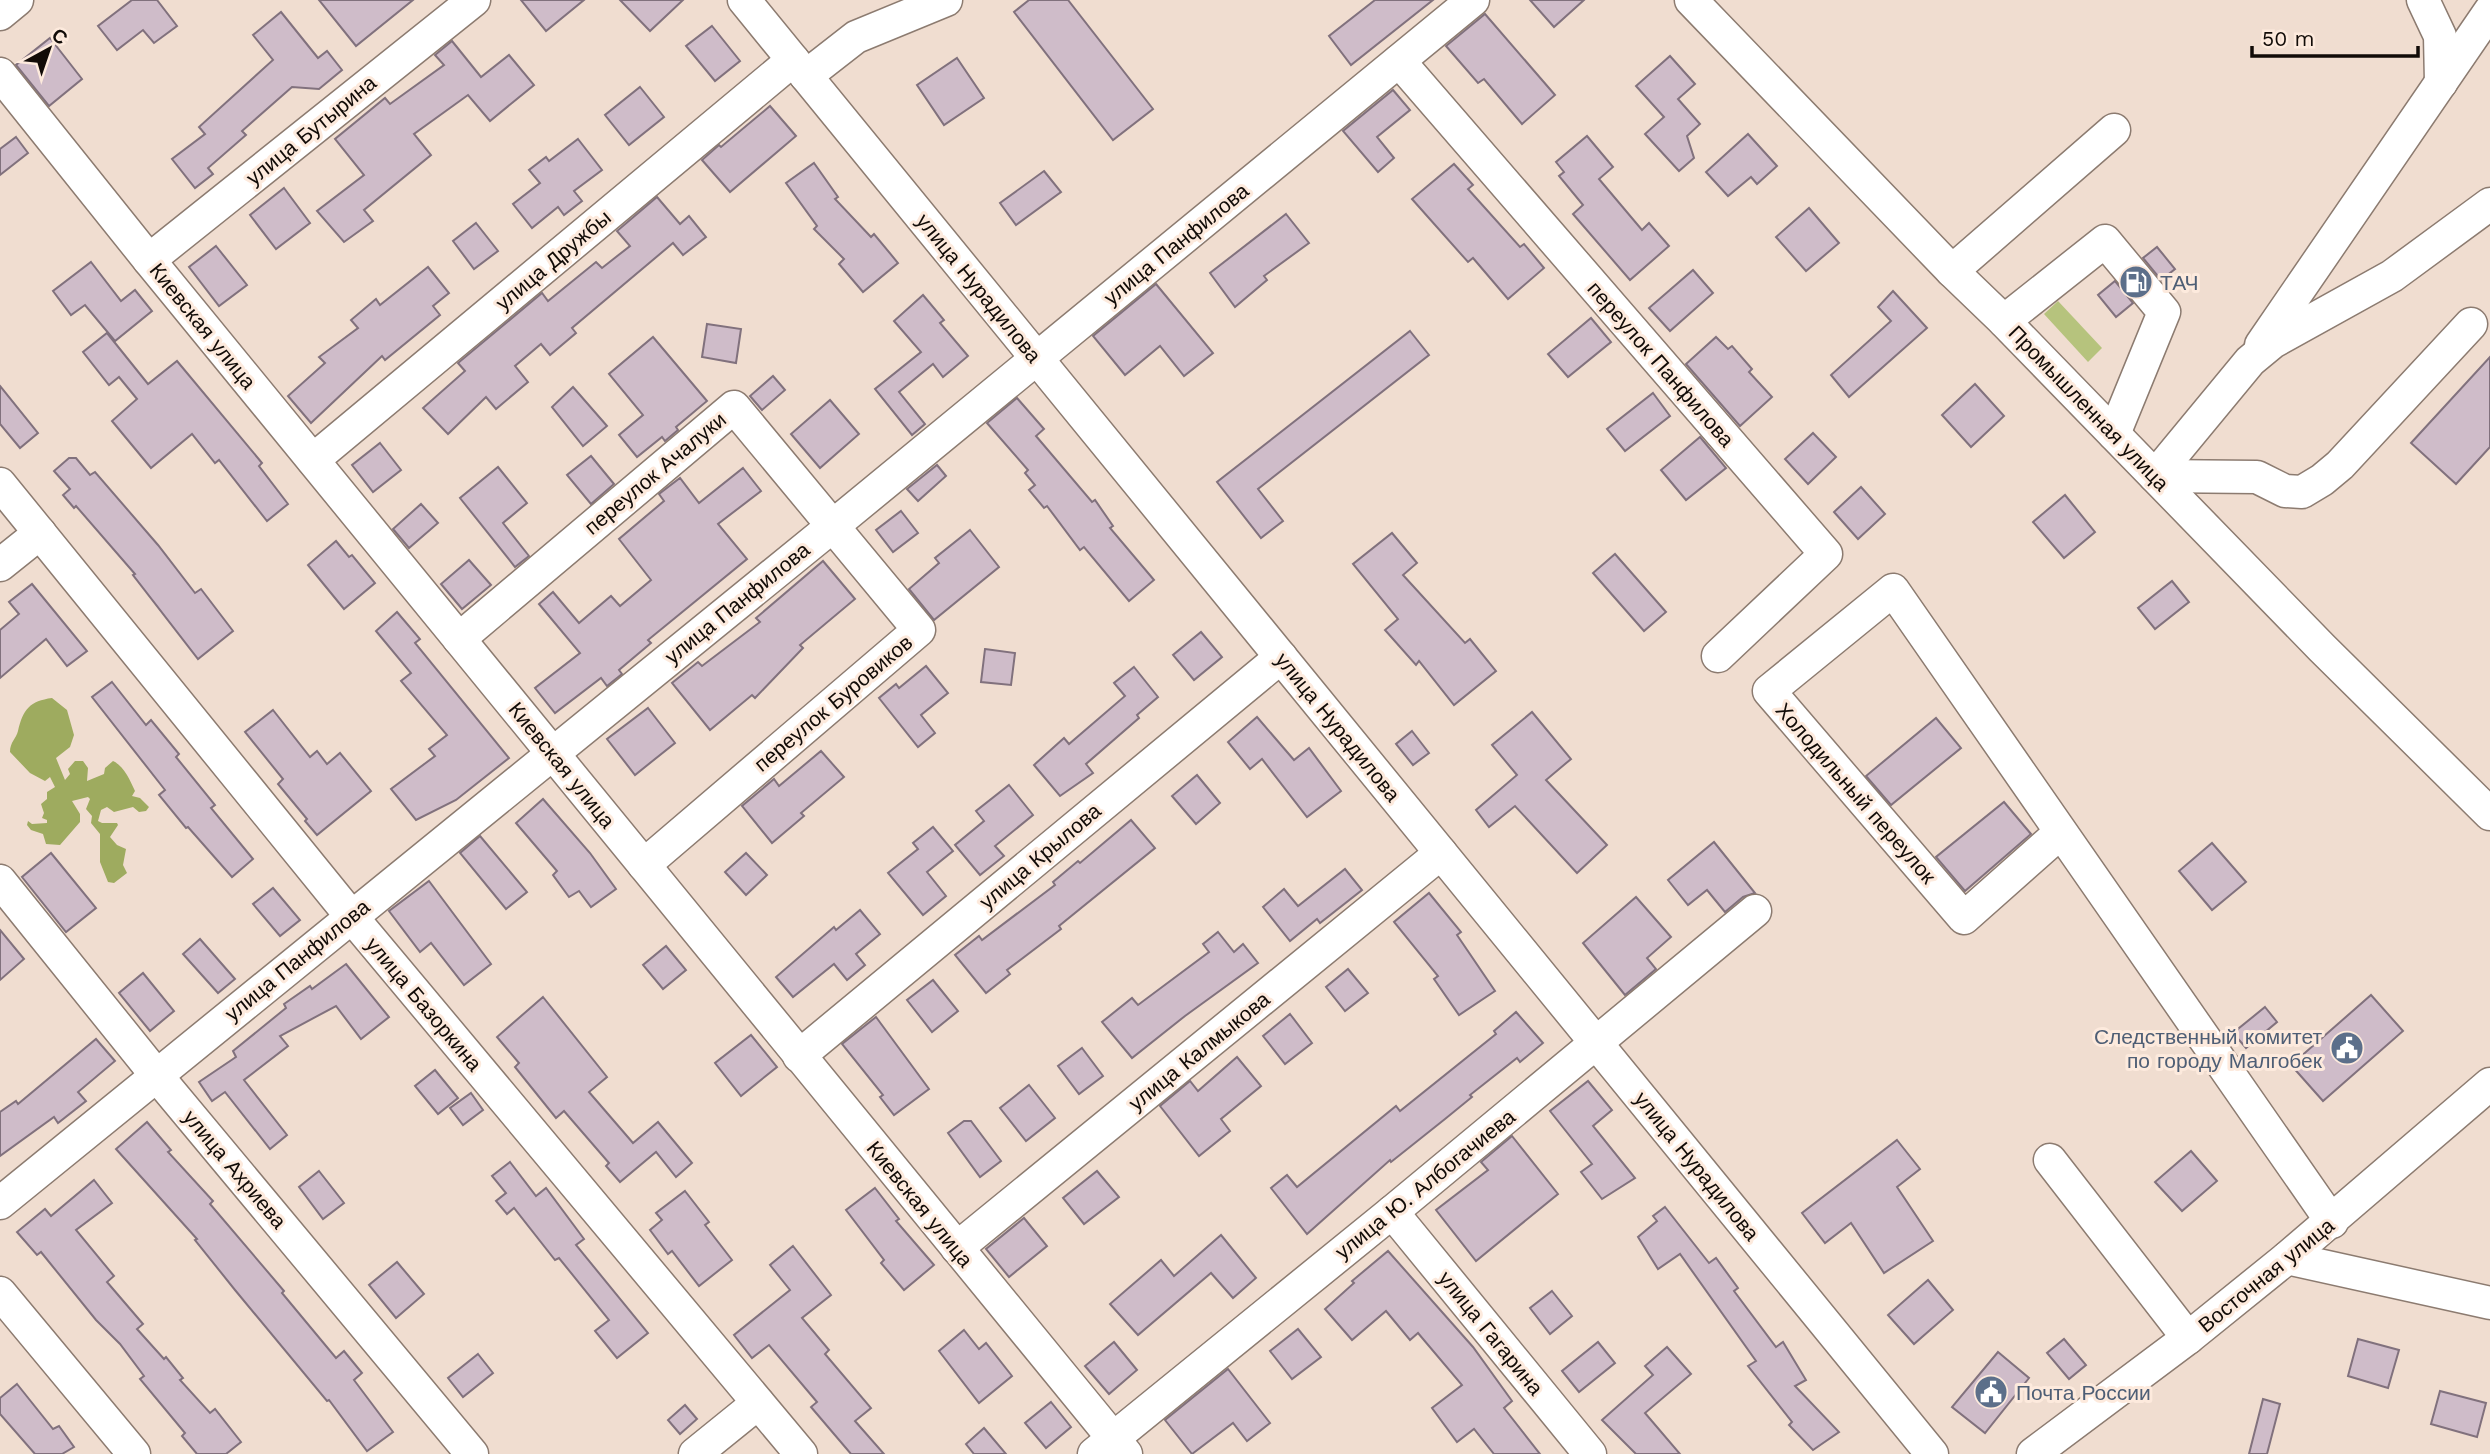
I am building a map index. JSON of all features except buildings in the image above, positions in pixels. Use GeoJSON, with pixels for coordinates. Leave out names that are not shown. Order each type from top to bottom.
{"type":"FeatureCollection","features":[{"type":"Feature","properties":{"kind":"street"},"geometry":{"type":"LineString","coordinates":[[0,14],[17,0]]}},
{"type":"Feature","properties":{"kind":"street","name":"улица Бутырина"},"geometry":{"type":"LineString","coordinates":[[149,260],[474,0]]}},
{"type":"Feature","properties":{"kind":"street","name":"улица Нурадилова"},"geometry":{"type":"LineString","coordinates":[[744,0],[1932,1454]]}},
{"type":"Feature","properties":{"kind":"street","name":"улица Дружбы"},"geometry":{"type":"LineString","coordinates":[[313,460],[800,68],[856,37],[946,0]]}},
{"type":"Feature","properties":{"kind":"street","name":"улица Панфилова"},"geometry":{"type":"LineString","coordinates":[[0,1203],[834,525],[1473,0]]}},
{"type":"Feature","properties":{"kind":"street","name":"Промышленная улица"},"geometry":{"type":"LineString","coordinates":[[1691,0],[2322,648],[2490,814]]}},
{"type":"Feature","properties":{"kind":"street"},"geometry":{"type":"LineString","coordinates":[[2423,0],[2440,37],[2441,83]]}},
{"type":"Feature","properties":{"kind":"street"},"geometry":{"type":"LineString","coordinates":[[2155,476],[2250,361],[2490,11]]}},
{"type":"Feature","properties":{"kind":"street","name":"переулок Панфилова"},"geometry":{"type":"LineString","coordinates":[[1399,61],[1826,554],[1718,656]]}},
{"type":"Feature","properties":{"kind":"street","name":"Киевская улица"},"geometry":{"type":"LineString","coordinates":[[0,74],[957,1248],[1110,1449]]}},
{"type":"Feature","properties":{"kind":"street"},"geometry":{"type":"LineString","coordinates":[[1952,271],[2114,130]]}},
{"type":"Feature","properties":{"kind":"street"},"geometry":{"type":"LineString","coordinates":[[2250,361],[2273,342],[2392,276],[2490,204]]}},
{"type":"Feature","properties":{"kind":"street"},"geometry":{"type":"LineString","coordinates":[[2004,321],[2105,242],[2164,312],[2114,433]]}},
{"type":"Feature","properties":{"kind":"street"},"geometry":{"type":"LineString","coordinates":[[2155,476],[2257,477],[2285,491],[2302,492],[2340,465],[2471,324]]}},
{"type":"Feature","properties":{"kind":"street","name":"переулок Ачалуки"},"geometry":{"type":"LineString","coordinates":[[458,639],[734,407],[834,525]]}},
{"type":"Feature","properties":{"kind":"street","name":"улица Базоркина"},"geometry":{"type":"LineString","coordinates":[[0,484],[351,916],[801,1454]]}},
{"type":"Feature","properties":{"kind":"street","name":"переулок Буровиков"},"geometry":{"type":"LineString","coordinates":[[644,865],[919,630],[834,525]]}},
{"type":"Feature","properties":{"kind":"street"},"geometry":{"type":"LineString","coordinates":[[0,565],[40,533]]}},
{"type":"Feature","properties":{"kind":"street","name":"Холодильный переулок"},"geometry":{"type":"LineString","coordinates":[[2061,832],[1964,918],[1769,691],[1893,590],[2332,1222]]}},
{"type":"Feature","properties":{"kind":"street","name":"улица Крылова"},"geometry":{"type":"LineString","coordinates":[[799,1056],[1280,657]]}},
{"type":"Feature","properties":{"kind":"street","name":"улица Калмыкова"},"geometry":{"type":"LineString","coordinates":[[957,1248],[1441,853]]}},
{"type":"Feature","properties":{"kind":"street","name":"улица Ахриева"},"geometry":{"type":"LineString","coordinates":[[0,881],[472,1454]]}},
{"type":"Feature","properties":{"kind":"street","name":"улица Ю. Албогачиева"},"geometry":{"type":"LineString","coordinates":[[1110,1449],[1755,911]]}},
{"type":"Feature","properties":{"kind":"street","name":"Восточная улица"},"geometry":{"type":"LineString","coordinates":[[2033,1454],[2188,1338],[2332,1222],[2490,1084]]}},
{"type":"Feature","properties":{"kind":"street"},"geometry":{"type":"LineString","coordinates":[[2050,1160],[2188,1338]]}},
{"type":"Feature","properties":{"kind":"street","name":"улица Гагарина"},"geometry":{"type":"LineString","coordinates":[[1392,1212],[1590,1454]]}},
{"type":"Feature","properties":{"kind":"street"},"geometry":{"type":"LineString","coordinates":[[2287,1258],[2490,1303]]}},
{"type":"Feature","properties":{"kind":"street"},"geometry":{"type":"LineString","coordinates":[[0,1293],[134,1454]]}},
{"type":"Feature","properties":{"kind":"street"},"geometry":{"type":"LineString","coordinates":[[695,1454],[758,1403]]}},
{"type":"Feature","properties":{"kind":"green space"},"geometry":{"type":"Polygon","coordinates":[[[2058,301],[2102,348],[2088,362],[2044,314],[2058,301]]]}},
{"type":"Feature","properties":{"kind":"green space"},"geometry":{"type":"Polygon","coordinates":[[[52,698],[67,710],[74,735],[70,747],[56,758],[65,780],[70,774],[68,769],[75,761],[83,761],[88,768],[87,781],[104,774],[105,768],[113,761],[129,778],[135,791],[132,796],[140,798],[149,807],[146,811],[139,812],[133,807],[114,812],[107,807],[101,810],[98,821],[117,823],[110,837],[117,845],[126,849],[123,865],[127,873],[114,883],[108,882],[100,862],[100,834],[91,823],[92,816],[86,809],[90,799],[88,797],[72,801],[80,814],[80,822],[60,845],[46,844],[43,834],[31,830],[27,825],[28,821],[32,824],[47,823],[47,820],[42,818],[44,813],[41,804],[47,799],[47,792],[55,787],[50,777],[45,781],[30,773],[10,749],[22,717],[29,707],[38,701],[52,698]]]}},
{"type":"Feature","properties":{"kind":"place","name":"ТАЧ"},"geometry":{"type":"Point","coordinates":[2136,282]}},
{"type":"Feature","properties":{"kind":"place","name":"Следственный комитет по городу Малгобек"},"geometry":{"type":"Point","coordinates":[2347,1048]}},
{"type":"Feature","properties":{"kind":"place","name":"Почта России"},"geometry":{"type":"Point","coordinates":[1991,1392]}}]}
